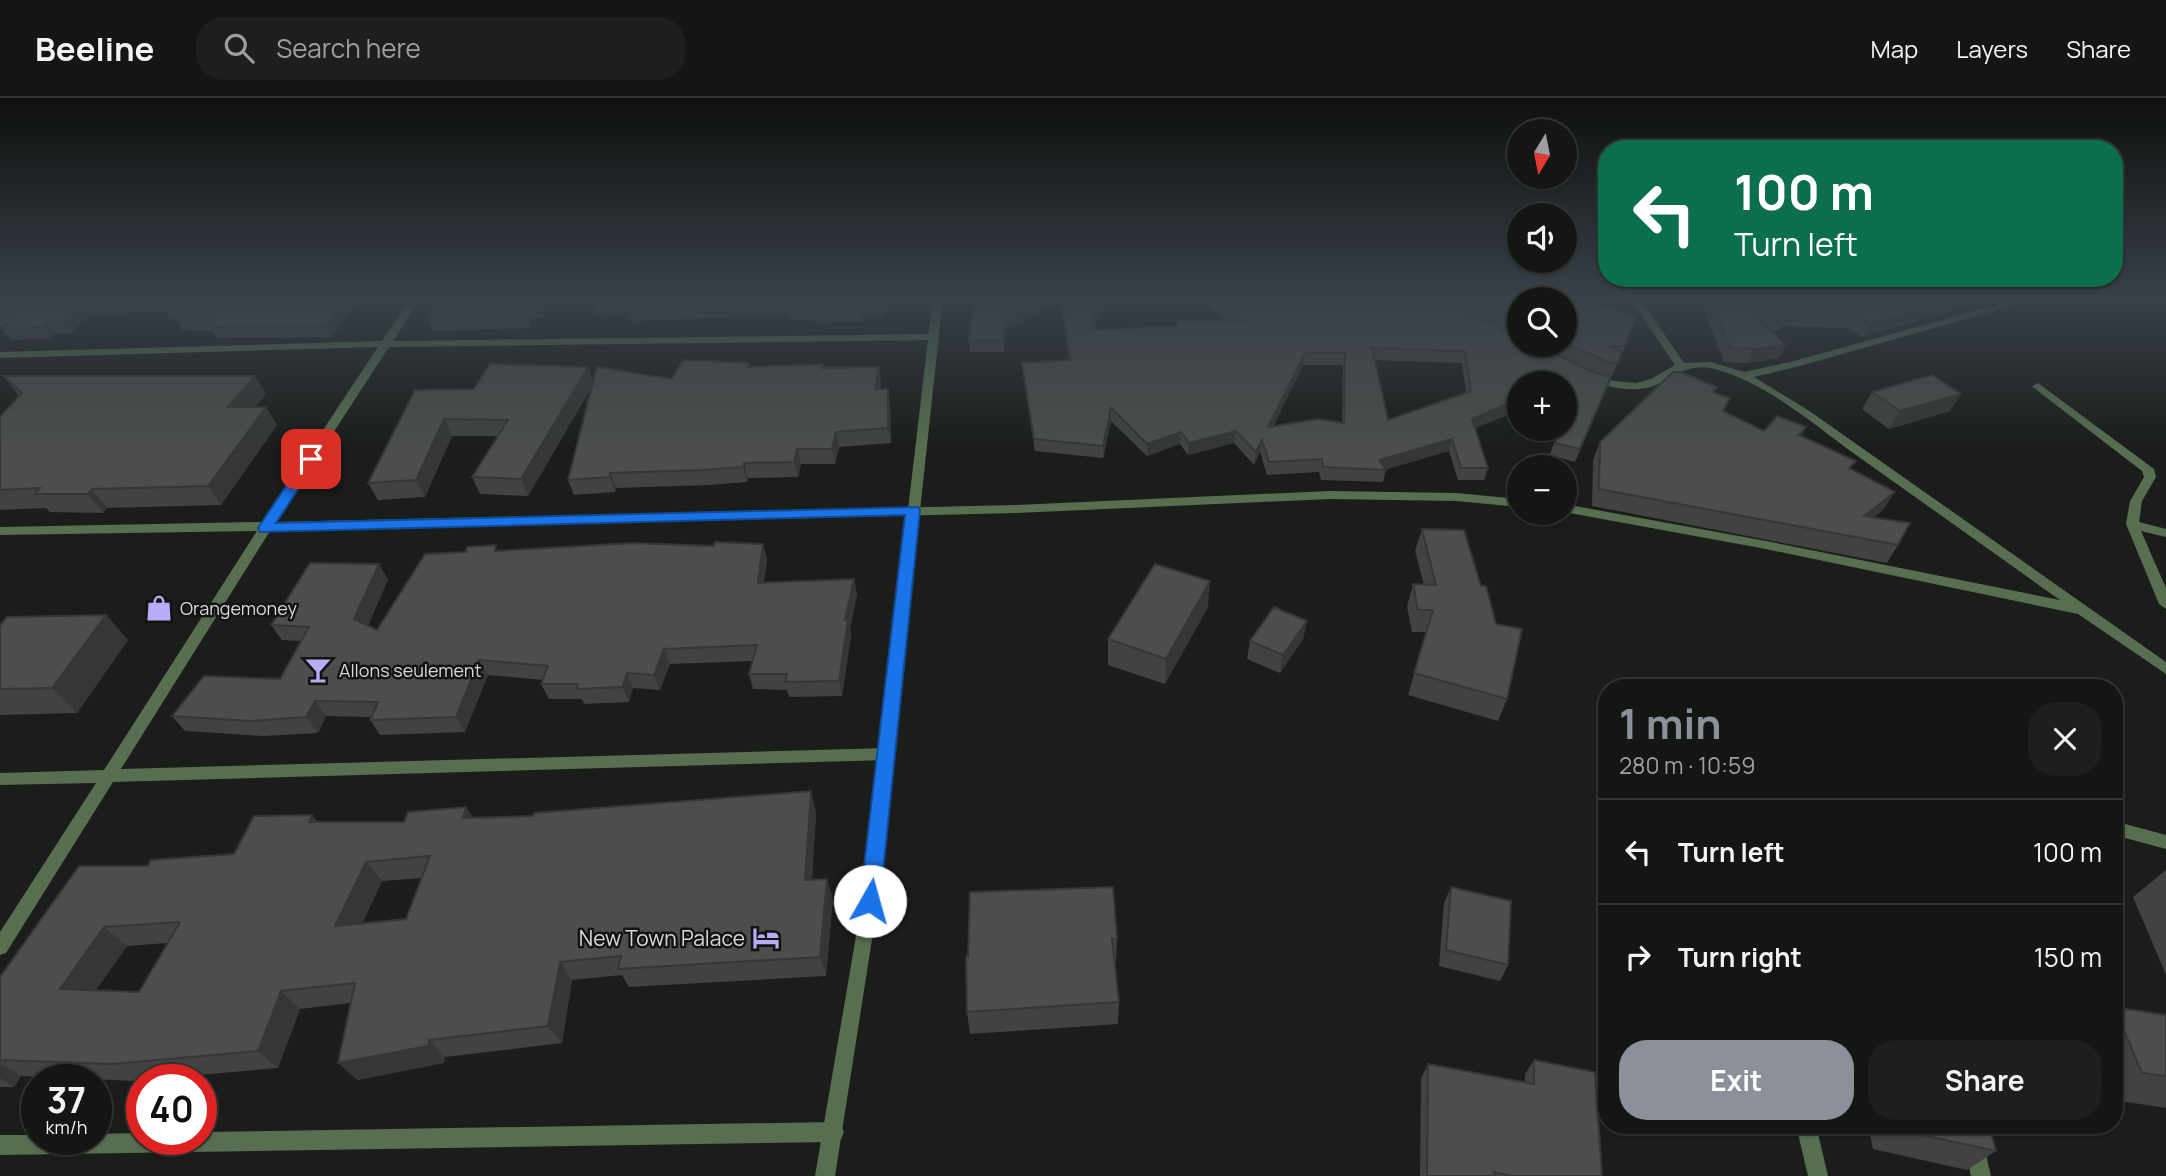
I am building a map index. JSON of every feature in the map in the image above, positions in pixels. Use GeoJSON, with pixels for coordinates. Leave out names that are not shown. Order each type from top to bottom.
{"type":"FeatureCollection","features":[{"type":"Feature","properties":{"kind":"street"},"geometry":{"type":"LineString","coordinates":[[0,355],[270,347]]}},
{"type":"Feature","properties":{"kind":"street"},"geometry":{"type":"LineString","coordinates":[[0,947],[265,528],[384,347]]}},
{"type":"Feature","properties":{"kind":"street"},"geometry":{"type":"LineString","coordinates":[[825,1176],[870,901],[931,347]]}},
{"type":"Feature","properties":{"kind":"street"},"geometry":{"type":"LineString","coordinates":[[1668,347],[1681,366]]}},
{"type":"Feature","properties":{"kind":"street"},"geometry":{"type":"LineString","coordinates":[[1745,374],[1792,365],[1857,347]]}},
{"type":"Feature","properties":{"kind":"street"},"geometry":{"type":"LineString","coordinates":[[1585,376],[1617,385],[1637,385],[1650,383],[1681,366],[1712,366],[1745,374],[1804,412],[2166,669]]}},
{"type":"Feature","properties":{"kind":"street"},"geometry":{"type":"LineString","coordinates":[[2038,386],[2148,469],[2150,477],[2136,500],[2132,524],[2166,604]]}},
{"type":"Feature","properties":{"kind":"street"},"geometry":{"type":"LineString","coordinates":[[0,531],[265,528],[1019,509],[1351,494],[1507,502]]}},
{"type":"Feature","properties":{"kind":"street"},"geometry":{"type":"LineString","coordinates":[[1577,510],[1766,545],[2083,610]]}},
{"type":"Feature","properties":{"kind":"street"},"geometry":{"type":"LineString","coordinates":[[2132,524],[2166,533]]}},
{"type":"Feature","properties":{"kind":"street"},"geometry":{"type":"LineString","coordinates":[[0,779],[888,754]]}},
{"type":"Feature","properties":{"kind":"street"},"geometry":{"type":"LineString","coordinates":[[2123,830],[2166,842]]}},
{"type":"Feature","properties":{"kind":"street"},"geometry":{"type":"LineString","coordinates":[[0,1145],[834,1132]]}},
{"type":"Feature","properties":{"kind":"street"},"geometry":{"type":"LineString","coordinates":[[1808,1134],[1818,1176]]}},
{"type":"Feature","properties":{"kind":"street"},"geometry":{"type":"LineString","coordinates":[[1971,1134],[1981,1176]]}},
{"type":"Feature","properties":{"kind":"building"},"geometry":{"type":"Polygon","coordinates":[[[1069,347],[1507,347],[1507,357],[1561,357],[1611,377],[1580,449],[1555,443],[1577,441],[1577,371],[1507,371],[1507,404],[1472,419],[1488,468],[1461,468],[1452,439],[1379,460],[1386,470],[1323,467],[1322,459],[1269,462],[1262,440],[1256,452],[1236,431],[1189,443],[1181,432],[1147,444],[1111,408],[1103,446],[1034,439],[1022,363],[1071,360],[1069,347]],[[1372,348],[1388,420],[1471,391],[1465,351],[1372,348]],[[1305,353],[1268,427],[1318,419],[1344,423],[1345,353],[1305,353]]]}},
{"type":"Feature","properties":{"kind":"building"},"geometry":{"type":"Polygon","coordinates":[[[1577,347],[1611,347],[1622,352],[1617,364],[1577,347]]]}},
{"type":"Feature","properties":{"kind":"building"},"geometry":{"type":"Polygon","coordinates":[[[1730,347],[1767,347],[1753,349],[1730,347]]]}},
{"type":"Feature","properties":{"kind":"building"},"geometry":{"type":"Polygon","coordinates":[[[683,360],[749,363],[748,367],[823,364],[822,368],[879,367],[875,389],[888,389],[888,428],[836,432],[832,449],[797,449],[794,462],[744,463],[743,467],[704,470],[610,473],[610,477],[568,480],[597,367],[672,379],[683,360]]]}},
{"type":"Feature","properties":{"kind":"building"},"geometry":{"type":"Polygon","coordinates":[[[490,364],[588,367],[521,479],[472,477],[508,420],[444,419],[416,480],[368,483],[415,390],[474,389],[490,364]]]}},
{"type":"Feature","properties":{"kind":"building"},"geometry":{"type":"Polygon","coordinates":[[[1673,372],[1680,372],[1717,387],[1712,392],[1730,398],[1723,411],[1764,431],[1777,416],[1806,427],[1799,435],[1856,461],[1849,468],[1895,492],[1864,516],[1910,523],[1898,545],[1599,489],[1600,442],[1673,372]]]}},
{"type":"Feature","properties":{"kind":"building"},"geometry":{"type":"Polygon","coordinates":[[[1932,375],[1961,394],[1900,411],[1872,392],[1932,375]]]}},
{"type":"Feature","properties":{"kind":"building"},"geometry":{"type":"Polygon","coordinates":[[[4,376],[255,376],[228,407],[266,407],[208,486],[92,489],[88,494],[35,494],[40,488],[0,490],[0,417],[22,393],[4,376]]]}},
{"type":"Feature","properties":{"kind":"building"},"geometry":{"type":"Polygon","coordinates":[[[1422,529],[1464,530],[1481,586],[1486,586],[1496,624],[1522,629],[1507,699],[1414,673],[1433,610],[1418,610],[1413,584],[1436,585],[1422,529]]]}},
{"type":"Feature","properties":{"kind":"building"},"geometry":{"type":"Polygon","coordinates":[[[715,542],[763,544],[758,583],[854,579],[845,620],[848,620],[839,681],[785,682],[787,674],[749,674],[757,645],[664,649],[654,675],[627,673],[622,687],[577,689],[578,684],[541,684],[548,666],[479,660],[456,717],[370,720],[378,702],[315,701],[306,717],[251,721],[172,716],[204,676],[280,679],[309,627],[271,625],[310,563],[379,564],[354,619],[377,630],[425,554],[466,552],[467,547],[496,545],[495,551],[633,543],[714,546],[715,542]]]}},
{"type":"Feature","properties":{"kind":"building"},"geometry":{"type":"Polygon","coordinates":[[[1155,564],[1210,581],[1166,659],[1108,639],[1155,564]]]}},
{"type":"Feature","properties":{"kind":"building"},"geometry":{"type":"Polygon","coordinates":[[[1274,607],[1307,621],[1283,655],[1250,641],[1274,607]]]}},
{"type":"Feature","properties":{"kind":"building"},"geometry":{"type":"Polygon","coordinates":[[[106,615],[52,688],[0,689],[0,626],[7,617],[106,615]]]}},
{"type":"Feature","properties":{"kind":"building"},"geometry":{"type":"Polygon","coordinates":[[[811,791],[805,880],[827,879],[820,957],[618,969],[621,956],[560,962],[548,1026],[429,1040],[428,1046],[338,1063],[355,983],[281,991],[258,1051],[111,1064],[0,1060],[0,977],[79,866],[148,866],[151,860],[234,854],[254,816],[312,815],[309,822],[404,822],[408,812],[466,807],[463,818],[533,816],[534,813],[811,791]],[[430,856],[366,862],[335,926],[406,919],[430,856]],[[180,922],[104,927],[60,989],[139,992],[180,922]]]}},
{"type":"Feature","properties":{"kind":"building"},"geometry":{"type":"Polygon","coordinates":[[[1113,887],[1117,939],[1112,939],[1119,1002],[967,1012],[966,957],[970,892],[1113,887]]]}},
{"type":"Feature","properties":{"kind":"building"},"geometry":{"type":"Polygon","coordinates":[[[1451,887],[1511,901],[1508,965],[1446,950],[1451,887]]]}},
{"type":"Feature","properties":{"kind":"building"},"geometry":{"type":"Polygon","coordinates":[[[2123,1008],[2166,1015],[2166,1076],[2142,1073],[2123,1028],[2123,1008]]]}},
{"type":"Feature","properties":{"kind":"building"},"geometry":{"type":"Polygon","coordinates":[[[1534,1060],[1595,1072],[1602,1176],[1511,1176],[1494,1172],[1495,1176],[1427,1176],[1428,1064],[1534,1084],[1534,1060]]]}},
{"type":"Feature","properties":{"kind":"building"},"geometry":{"type":"Polygon","coordinates":[[[1917,1134],[1991,1134],[1996,1151],[1917,1134]]]}},
{"type":"Feature","properties":{"kind":"place","name":"Orangemoney"},"geometry":{"type":"Point","coordinates":[159,608]}},
{"type":"Feature","properties":{"kind":"place","name":"Allons seulement"},"geometry":{"type":"Point","coordinates":[318,670]}},
{"type":"Feature","properties":{"kind":"place","name":"New Town Palace"},"geometry":{"type":"Point","coordinates":[766,938]}},
{"type":"Feature","properties":{"kind":"route"},"geometry":{"type":"LineString","coordinates":[[311,459],[265,528],[585,517],[913,510],[870,901]]}}]}
